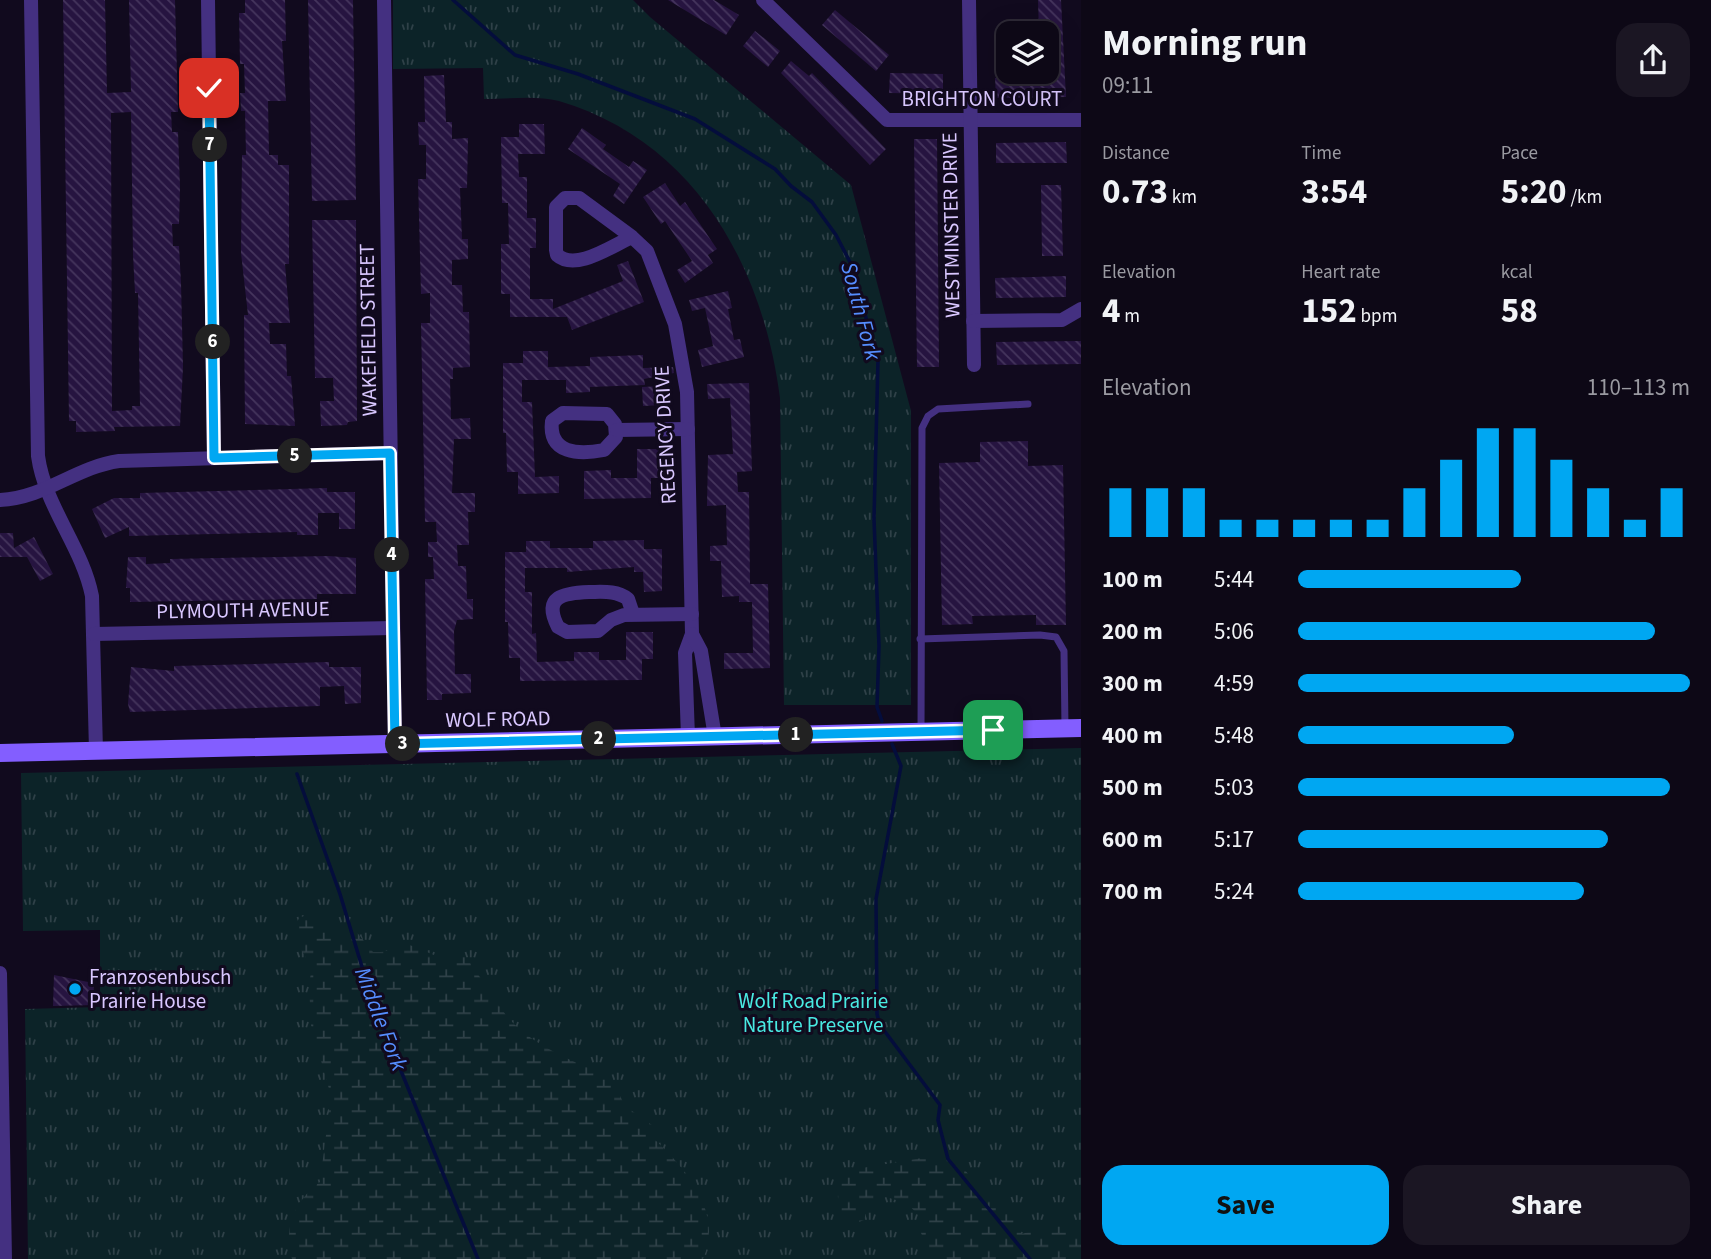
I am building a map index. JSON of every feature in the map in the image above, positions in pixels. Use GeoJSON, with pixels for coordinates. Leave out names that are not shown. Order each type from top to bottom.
{"type":"FeatureCollection","features":[{"type":"Feature","properties":{"kind":"main road","name":"WOLF ROAD"},"geometry":{"type":"LineString","coordinates":[[0,753],[1073,728]]}},
{"type":"Feature","properties":{"kind":"street"},"geometry":{"type":"LineString","coordinates":[[31,0],[38,456],[46,491],[86,571],[92,596],[96,751]]}},
{"type":"Feature","properties":{"kind":"street"},"geometry":{"type":"LineString","coordinates":[[208,0],[214,458]]}},
{"type":"Feature","properties":{"kind":"street","name":"WAKEFIELD STREET"},"geometry":{"type":"LineString","coordinates":[[384,0],[395,744]]}},
{"type":"Feature","properties":{"kind":"street","name":"WESTMINSTER DRIVE"},"geometry":{"type":"LineString","coordinates":[[969,0],[974,365]]}},
{"type":"Feature","properties":{"kind":"street","name":"BRIGHTON COURT"},"geometry":{"type":"LineString","coordinates":[[766,1],[887,120],[1081,120]]}},
{"type":"Feature","properties":{"kind":"street","name":"REGENCY DRIVE"},"geometry":{"type":"LineString","coordinates":[[632,237],[577,261],[561,259],[556,250],[555,214],[559,202],[571,197],[579,198],[632,237],[648,251],[675,324],[685,379],[688,429],[692,614],[692,634],[685,653],[688,737]]}},
{"type":"Feature","properties":{"kind":"street"},"geometry":{"type":"LineString","coordinates":[[973,321],[1062,320],[1081,309]]}},
{"type":"Feature","properties":{"kind":"street"},"geometry":{"type":"LineString","coordinates":[[563,413],[607,414],[617,430],[609,446],[598,451],[568,452],[557,446],[551,433],[552,421],[563,413]]}},
{"type":"Feature","properties":{"kind":"street"},"geometry":{"type":"LineString","coordinates":[[617,430],[688,429]]}},
{"type":"Feature","properties":{"kind":"street"},"geometry":{"type":"LineString","coordinates":[[0,500],[31,497],[105,463],[390,453]]}},
{"type":"Feature","properties":{"kind":"street"},"geometry":{"type":"LineString","coordinates":[[633,614],[628,598],[610,592],[566,593],[556,598],[554,604],[558,627],[567,632],[598,631],[611,620],[633,614],[692,614]]}},
{"type":"Feature","properties":{"kind":"street","name":"PLYMOUTH AVENUE"},"geometry":{"type":"LineString","coordinates":[[94,634],[393,628]]}},
{"type":"Feature","properties":{"kind":"street","name":"REGENCY DRIVE"},"geometry":{"type":"LineString","coordinates":[[692,634],[701,650],[715,737]]}},
{"type":"Feature","properties":{"kind":"street"},"geometry":{"type":"LineString","coordinates":[[0,973],[5,1259]]}},
{"type":"Feature","properties":{"kind":"lane"},"geometry":{"type":"LineString","coordinates":[[921,732],[922,428],[928,416],[938,409],[1028,404]]}},
{"type":"Feature","properties":{"kind":"lane"},"geometry":{"type":"LineString","coordinates":[[920,639],[1040,635],[1056,637],[1064,652],[1073,728]]}},
{"type":"Feature","properties":{"kind":"green space"},"geometry":{"type":"Polygon","coordinates":[[[393,0],[633,0],[851,185],[911,411],[911,705],[784,705],[780,398],[771,349],[757,301],[738,256],[714,215],[684,177],[648,146],[607,120],[550,99],[484,99],[483,68],[393,69],[393,0]]]}},
{"type":"Feature","properties":{"kind":"green space","name":"Wolf Road Prairie Nature Preserve"},"geometry":{"type":"Polygon","coordinates":[[[1081,748],[1081,1259],[28,1259],[25,1009],[100,1007],[100,930],[23,931],[21,773],[1081,748]]]}},
{"type":"Feature","properties":{"kind":"green space"},"geometry":{"type":"Polygon","coordinates":[[[315,916],[334,931],[342,933],[346,929],[354,929],[373,952],[383,952],[405,943],[434,955],[466,957],[503,1011],[524,1033],[552,1051],[610,1076],[625,1106],[656,1128],[653,1138],[677,1163],[698,1192],[709,1224],[703,1259],[292,1259],[290,1226],[298,1206],[320,1182],[331,1096],[311,1025],[309,984],[312,968],[302,951],[296,925],[299,918],[315,916]]]}},
{"type":"Feature","properties":{"kind":"green space"},"geometry":{"type":"Polygon","coordinates":[[[940,1155],[965,1170],[980,1189],[1011,1215],[1022,1234],[1045,1227],[1060,1226],[1081,1232],[1081,1259],[938,1259],[932,1257],[921,1233],[920,1216],[906,1203],[886,1197],[868,1207],[864,1220],[851,1225],[839,1209],[837,1187],[850,1170],[940,1155]]]}},
{"type":"Feature","properties":{"kind":"building"},"geometry":{"type":"Polygon","coordinates":[[[63,0],[105,0],[107,93],[131,92],[129,0],[175,0],[178,112],[171,112],[172,132],[178,132],[180,187],[179,224],[172,224],[173,246],[179,246],[181,283],[183,367],[180,426],[114,427],[115,431],[76,432],[76,421],[69,421],[63,0]],[[131,112],[111,113],[112,411],[132,410],[132,406],[140,406],[138,293],[135,293],[131,112]]]}},
{"type":"Feature","properties":{"kind":"building"},"geometry":{"type":"Polygon","coordinates":[[[245,0],[285,0],[286,41],[282,41],[286,101],[268,101],[269,155],[278,155],[278,165],[289,165],[289,264],[285,264],[290,323],[269,323],[270,344],[286,344],[287,376],[291,376],[295,426],[245,424],[244,315],[248,315],[241,253],[242,155],[246,155],[245,111],[241,111],[240,93],[245,93],[244,64],[240,64],[239,13],[245,13],[245,0]]]}},
{"type":"Feature","properties":{"kind":"building"},"geometry":{"type":"Polygon","coordinates":[[[308,0],[353,0],[356,200],[312,201],[308,0]]]}},
{"type":"Feature","properties":{"kind":"building"},"geometry":{"type":"Polygon","coordinates":[[[668,0],[714,0],[739,15],[726,35],[668,0]]]}},
{"type":"Feature","properties":{"kind":"building"},"geometry":{"type":"Polygon","coordinates":[[[1038,0],[1061,0],[1066,97],[996,98],[995,78],[996,84],[1059,84],[1059,21],[1039,21],[1038,0]]]}},
{"type":"Feature","properties":{"kind":"building"},"geometry":{"type":"Polygon","coordinates":[[[835,10],[889,55],[876,71],[822,25],[835,10]]]}},
{"type":"Feature","properties":{"kind":"building"},"geometry":{"type":"Polygon","coordinates":[[[755,31],[780,51],[768,67],[743,46],[755,31]]]}},
{"type":"Feature","properties":{"kind":"building"},"geometry":{"type":"Polygon","coordinates":[[[791,61],[809,76],[812,73],[886,149],[870,165],[781,73],[791,61]]]}},
{"type":"Feature","properties":{"kind":"building"},"geometry":{"type":"Polygon","coordinates":[[[890,73],[943,74],[943,94],[889,93],[890,73]]]}},
{"type":"Feature","properties":{"kind":"building"},"geometry":{"type":"Polygon","coordinates":[[[444,75],[446,122],[452,122],[452,139],[468,138],[467,188],[460,188],[462,239],[468,239],[468,259],[452,260],[452,285],[462,285],[463,312],[469,312],[470,367],[453,368],[453,379],[450,379],[451,419],[470,418],[471,439],[454,439],[452,493],[475,493],[475,512],[468,512],[469,545],[457,545],[458,566],[466,566],[467,599],[473,599],[473,619],[457,620],[454,631],[455,674],[471,674],[471,693],[442,694],[442,700],[427,700],[425,579],[434,579],[433,557],[428,557],[428,542],[437,542],[436,522],[425,522],[421,323],[430,323],[430,293],[421,294],[418,179],[426,179],[426,145],[419,145],[418,122],[425,122],[424,76],[444,75]]]}},
{"type":"Feature","properties":{"kind":"building"},"geometry":{"type":"Polygon","coordinates":[[[519,124],[544,124],[545,154],[518,154],[519,177],[527,177],[527,218],[536,218],[536,248],[530,248],[530,299],[553,299],[553,309],[623,281],[617,265],[628,261],[644,302],[572,330],[567,317],[510,317],[510,294],[501,294],[501,244],[509,244],[508,203],[502,203],[501,137],[519,137],[519,124]]]}},
{"type":"Feature","properties":{"kind":"building"},"geometry":{"type":"Polygon","coordinates":[[[582,128],[606,145],[603,149],[629,167],[633,161],[647,170],[624,204],[613,196],[620,184],[568,149],[582,128]]]}},
{"type":"Feature","properties":{"kind":"building"},"geometry":{"type":"Polygon","coordinates":[[[914,139],[937,139],[939,367],[917,367],[914,139]]]}},
{"type":"Feature","properties":{"kind":"building"},"geometry":{"type":"Polygon","coordinates":[[[1066,142],[1067,163],[996,163],[996,143],[1066,142]]]}},
{"type":"Feature","properties":{"kind":"building"},"geometry":{"type":"Polygon","coordinates":[[[665,183],[680,206],[685,202],[717,249],[708,255],[713,263],[685,283],[677,270],[692,261],[665,221],[661,224],[643,197],[665,183]]]}},
{"type":"Feature","properties":{"kind":"building"},"geometry":{"type":"Polygon","coordinates":[[[1041,185],[1061,185],[1063,256],[1042,256],[1041,185]]]}},
{"type":"Feature","properties":{"kind":"building"},"geometry":{"type":"Polygon","coordinates":[[[312,220],[356,220],[357,421],[348,422],[347,425],[321,426],[320,401],[334,401],[333,378],[315,378],[312,220]]]}},
{"type":"Feature","properties":{"kind":"building"},"geometry":{"type":"Polygon","coordinates":[[[1066,276],[1066,297],[996,298],[995,278],[1066,276]]]}},
{"type":"Feature","properties":{"kind":"building"},"geometry":{"type":"Polygon","coordinates":[[[728,291],[732,308],[728,309],[734,340],[740,339],[744,357],[702,367],[698,350],[713,346],[705,308],[692,311],[689,300],[728,291]]]}},
{"type":"Feature","properties":{"kind":"building"},"geometry":{"type":"Polygon","coordinates":[[[1081,341],[1081,364],[997,365],[996,342],[1081,341]]]}},
{"type":"Feature","properties":{"kind":"building"},"geometry":{"type":"Polygon","coordinates":[[[523,351],[548,351],[548,367],[590,366],[590,357],[643,355],[643,368],[673,367],[674,373],[644,379],[645,385],[590,387],[590,392],[566,393],[566,380],[522,380],[522,402],[532,402],[535,477],[559,476],[559,493],[518,494],[518,472],[507,472],[506,433],[503,433],[503,363],[523,363],[523,351]]]}},
{"type":"Feature","properties":{"kind":"building"},"geometry":{"type":"Polygon","coordinates":[[[749,383],[752,471],[737,472],[738,492],[749,492],[750,584],[768,584],[770,668],[724,669],[724,653],[753,653],[752,602],[739,602],[739,596],[722,597],[721,561],[710,561],[710,546],[727,545],[726,505],[707,506],[708,455],[733,454],[730,398],[708,399],[707,384],[749,383]]]}},
{"type":"Feature","properties":{"kind":"building"},"geometry":{"type":"Polygon","coordinates":[[[663,386],[663,405],[643,406],[642,387],[663,386]]]}},
{"type":"Feature","properties":{"kind":"building"},"geometry":{"type":"Polygon","coordinates":[[[1028,441],[1028,466],[1063,465],[1066,625],[1036,625],[1036,615],[972,616],[973,624],[942,625],[939,463],[980,462],[980,442],[1028,441]]]}},
{"type":"Feature","properties":{"kind":"building"},"geometry":{"type":"Polygon","coordinates":[[[637,449],[661,449],[661,478],[651,478],[651,498],[584,499],[584,471],[611,470],[611,478],[637,478],[637,449]]]}},
{"type":"Feature","properties":{"kind":"building"},"geometry":{"type":"Polygon","coordinates":[[[327,488],[327,492],[355,492],[355,529],[339,529],[339,513],[318,513],[318,535],[297,535],[297,532],[129,536],[129,527],[105,538],[92,509],[114,498],[140,498],[140,493],[327,488]]]}},
{"type":"Feature","properties":{"kind":"building"},"geometry":{"type":"Polygon","coordinates":[[[0,533],[13,533],[14,548],[34,537],[53,574],[40,581],[27,557],[0,557],[0,533]]]}},
{"type":"Feature","properties":{"kind":"building"},"geometry":{"type":"Polygon","coordinates":[[[644,540],[644,549],[662,549],[662,591],[644,592],[643,572],[634,572],[634,567],[567,572],[567,568],[525,568],[525,592],[532,592],[532,634],[536,633],[537,662],[574,661],[574,652],[599,652],[599,660],[626,660],[626,632],[653,632],[653,659],[642,659],[642,680],[520,681],[520,658],[509,658],[508,622],[505,622],[505,552],[526,552],[526,541],[550,541],[550,548],[593,548],[593,541],[644,540]]]}},
{"type":"Feature","properties":{"kind":"building"},"geometry":{"type":"Polygon","coordinates":[[[328,556],[356,558],[356,594],[317,594],[317,599],[130,602],[130,588],[126,588],[128,557],[146,557],[146,564],[170,563],[170,559],[328,556]]]}},
{"type":"Feature","properties":{"kind":"building"},"geometry":{"type":"Polygon","coordinates":[[[329,662],[329,667],[361,667],[361,703],[345,704],[344,686],[320,687],[320,706],[130,712],[128,704],[131,667],[174,671],[174,666],[329,662]]]}},
{"type":"Feature","properties":{"kind":"building","name":"Franzosenbusch Prairie House"},"geometry":{"type":"Polygon","coordinates":[[[54,975],[93,983],[96,1005],[53,1006],[54,975]]]}},
{"type":"Feature","properties":{"kind":"waterway","name":"South Fork"},"geometry":{"type":"LineString","coordinates":[[453,0],[515,55],[578,74],[695,119],[775,169],[812,202],[836,235],[851,264],[878,361],[874,519],[879,646],[877,707],[882,721]]}},
{"type":"Feature","properties":{"kind":"waterway","name":"South Fork"},"geometry":{"type":"LineString","coordinates":[[892,744],[901,766],[876,899],[877,1014],[880,1025],[940,1105],[938,1120],[948,1159],[1030,1259]]}},
{"type":"Feature","properties":{"kind":"waterway","name":"Middle Fork"},"geometry":{"type":"LineString","coordinates":[[297,774],[340,894],[372,1000],[478,1259]]}},
{"type":"Feature","properties":{"kind":"place","name":"Franzosenbusch Prairie House"},"geometry":{"type":"Point","coordinates":[75,989]}},
{"type":"Feature","properties":{"kind":"route"},"geometry":{"type":"LineString","coordinates":[[209,88],[214,458],[390,453],[395,744],[993,730]]}}]}
